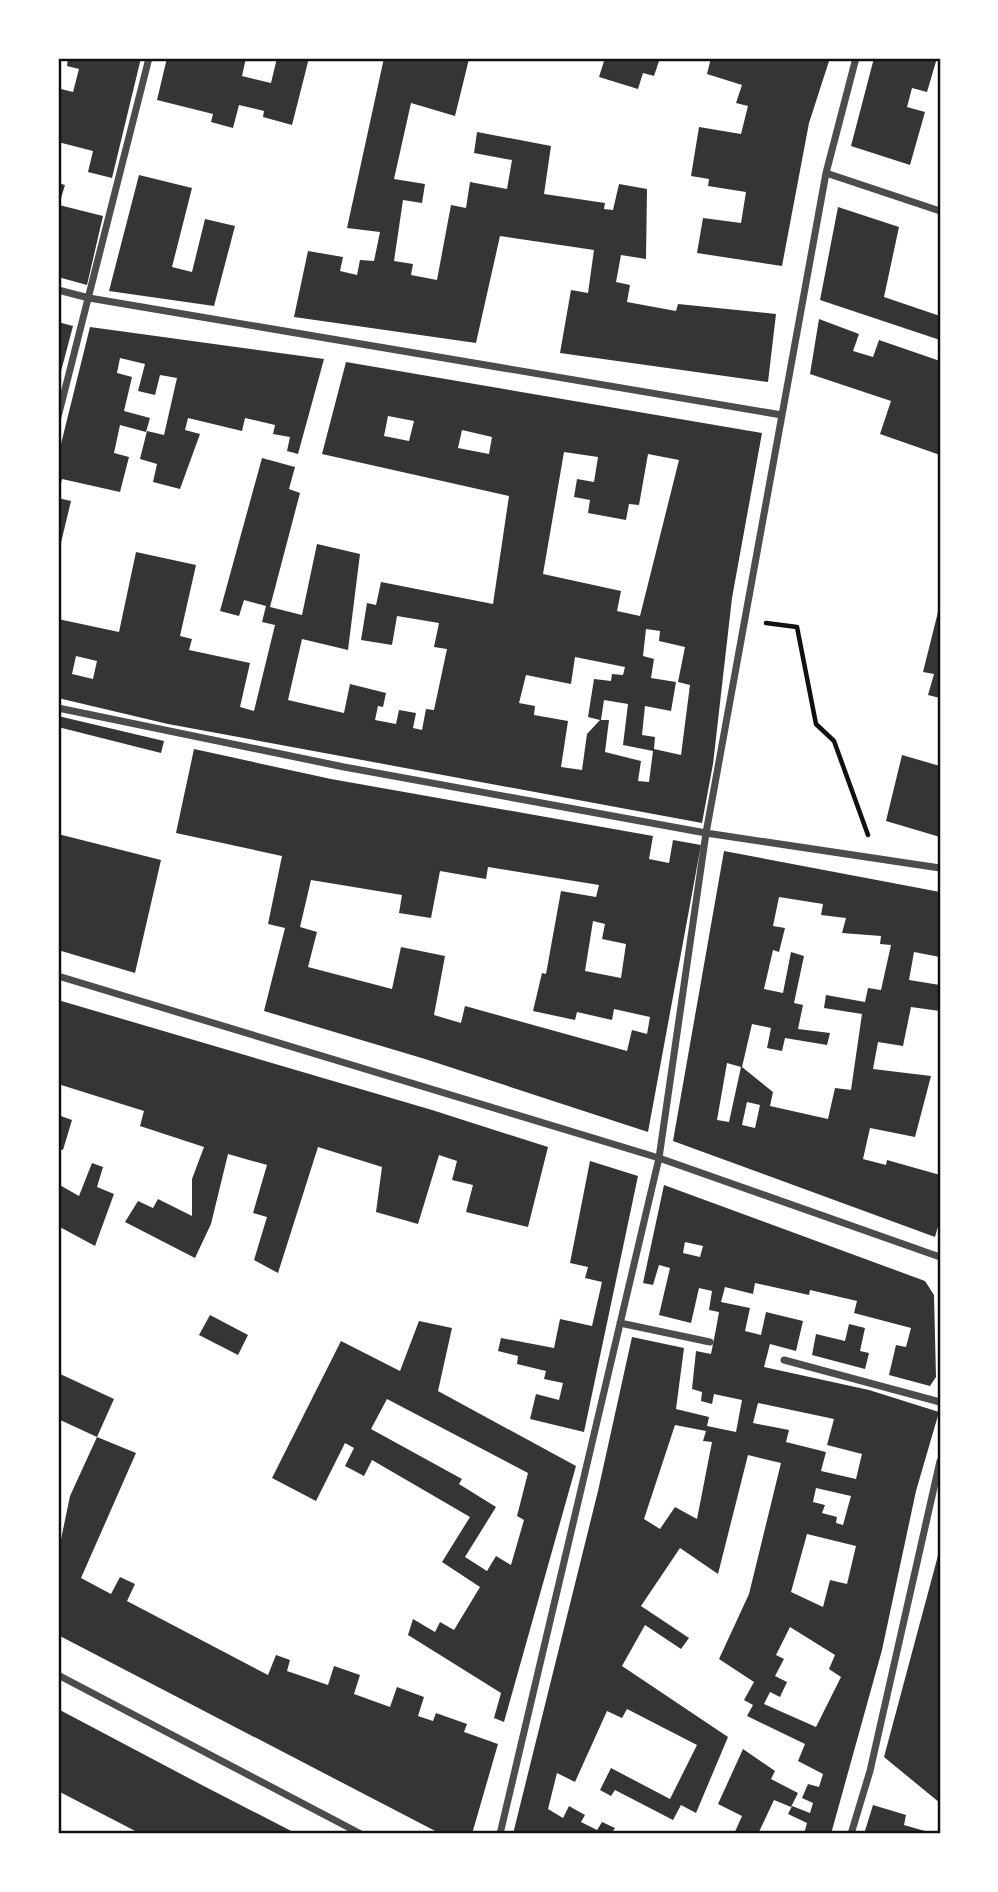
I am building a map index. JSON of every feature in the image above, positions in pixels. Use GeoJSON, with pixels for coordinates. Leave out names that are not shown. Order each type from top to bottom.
{"type":"FeatureCollection","features":[{"type":"Feature","properties":{"kind":"street"},"geometry":{"type":"LineString","coordinates":[[58,417],[149,58]]}},
{"type":"Feature","properties":{"kind":"street"},"geometry":{"type":"LineString","coordinates":[[500,1834],[659,1158],[706,832],[825,173],[856,58]]}},
{"type":"Feature","properties":{"kind":"street"},"geometry":{"type":"LineString","coordinates":[[825,173],[940,211]]}},
{"type":"Feature","properties":{"kind":"street"},"geometry":{"type":"LineString","coordinates":[[58,289],[89,298],[782,415]]}},
{"type":"Feature","properties":{"kind":"street"},"geometry":{"type":"LineString","coordinates":[[58,708],[344,767],[706,832],[940,868]]}},
{"type":"Feature","properties":{"kind":"street"},"geometry":{"type":"LineString","coordinates":[[58,976],[659,1158],[940,1257]]}},
{"type":"Feature","properties":{"kind":"street"},"geometry":{"type":"LineString","coordinates":[[620,1322],[710,1342]]}},
{"type":"Feature","properties":{"kind":"street"},"geometry":{"type":"LineString","coordinates":[[785,1360],[940,1402]]}},
{"type":"Feature","properties":{"kind":"street"},"geometry":{"type":"LineString","coordinates":[[851,1834],[870,1771],[940,1461]]}},
{"type":"Feature","properties":{"kind":"street"},"geometry":{"type":"LineString","coordinates":[[58,1675],[361,1834]]}},
{"type":"Feature","properties":{"kind":"path"},"geometry":{"type":"LineString","coordinates":[[745,620],[797,627],[816,723],[834,741],[875,856]]}},
{"type":"Feature","properties":{"kind":"building"},"geometry":{"type":"Polygon","coordinates":[[[68,58],[141,58],[112,178],[88,172],[93,151],[58,142],[58,102],[61,89],[73,92],[79,69],[67,66],[68,58]]]}},
{"type":"Feature","properties":{"kind":"building"},"geometry":{"type":"Polygon","coordinates":[[[167,58],[246,58],[242,76],[271,83],[277,58],[309,58],[292,125],[263,117],[264,111],[239,105],[233,128],[211,122],[213,114],[157,100],[167,58]]]}},
{"type":"Feature","properties":{"kind":"building"},"geometry":{"type":"Polygon","coordinates":[[[384,58],[469,59],[455,116],[411,103],[394,179],[425,184],[422,203],[403,200],[394,261],[413,264],[411,275],[437,280],[451,205],[466,208],[470,182],[507,189],[512,160],[474,153],[477,132],[551,146],[544,194],[605,203],[604,209],[613,210],[619,184],[647,189],[646,259],[621,255],[616,282],[630,285],[627,302],[676,311],[678,304],[776,314],[768,382],[560,353],[571,290],[588,293],[594,250],[500,236],[476,343],[294,317],[308,251],[343,257],[340,271],[357,275],[360,260],[374,261],[380,232],[347,228],[384,58]]]}},
{"type":"Feature","properties":{"kind":"building"},"geometry":{"type":"Polygon","coordinates":[[[605,58],[660,58],[654,76],[643,73],[638,89],[599,77],[605,58]]]}},
{"type":"Feature","properties":{"kind":"building"},"geometry":{"type":"Polygon","coordinates":[[[711,58],[830,58],[809,123],[782,266],[697,253],[703,218],[741,223],[746,192],[708,186],[709,179],[691,176],[699,127],[741,134],[748,106],[736,103],[742,85],[707,74],[711,58]]]}},
{"type":"Feature","properties":{"kind":"building"},"geometry":{"type":"Polygon","coordinates":[[[874,58],[937,58],[927,92],[912,88],[907,107],[925,112],[910,165],[851,146],[874,58]]]}},
{"type":"Feature","properties":{"kind":"building"},"geometry":{"type":"Polygon","coordinates":[[[139,175],[192,188],[172,267],[192,272],[205,219],[235,226],[214,306],[109,291],[139,175]]]}},
{"type":"Feature","properties":{"kind":"building"},"geometry":{"type":"Polygon","coordinates":[[[58,183],[65,185],[59,205],[103,216],[87,285],[58,277],[58,183]]]}},
{"type":"Feature","properties":{"kind":"building"},"geometry":{"type":"Polygon","coordinates":[[[838,207],[899,227],[884,297],[940,316],[940,340],[820,300],[838,207]]]}},
{"type":"Feature","properties":{"kind":"building"},"geometry":{"type":"Polygon","coordinates":[[[819,319],[859,334],[853,351],[873,357],[879,340],[940,361],[940,455],[880,434],[891,401],[810,374],[819,319]]]}},
{"type":"Feature","properties":{"kind":"building"},"geometry":{"type":"Polygon","coordinates":[[[58,322],[73,326],[59,379],[58,379],[58,322]]]}},
{"type":"Feature","properties":{"kind":"building"},"geometry":{"type":"Polygon","coordinates":[[[90,327],[324,359],[298,454],[287,451],[290,437],[273,434],[275,425],[245,418],[242,431],[188,418],[185,430],[200,434],[180,489],[153,482],[157,464],[140,459],[147,431],[164,435],[177,378],[160,375],[155,395],[138,391],[145,364],[120,358],[117,373],[132,377],[124,411],[150,418],[146,432],[120,425],[114,453],[129,457],[120,492],[62,479],[58,495],[58,456],[90,327]]]}},
{"type":"Feature","properties":{"kind":"building"},"geometry":{"type":"Polygon","coordinates":[[[346,362],[762,433],[732,598],[713,764],[702,823],[168,724],[58,698],[58,619],[119,632],[136,552],[196,565],[180,636],[192,639],[189,650],[250,663],[240,707],[254,711],[275,625],[262,622],[266,606],[244,600],[239,616],[220,611],[262,458],[295,467],[289,489],[300,493],[270,607],[302,615],[317,544],[360,554],[348,650],[302,639],[288,700],[344,713],[350,684],[386,693],[383,707],[378,706],[375,720],[396,724],[399,710],[416,713],[413,728],[422,730],[426,709],[434,710],[447,649],[434,647],[439,623],[397,616],[392,645],[361,640],[367,603],[376,605],[381,582],[493,604],[509,496],[322,454],[346,362]],[[388,416],[384,436],[409,441],[414,421],[388,416]],[[462,430],[458,448],[489,454],[492,437],[462,430]],[[564,452],[543,574],[621,591],[617,611],[640,616],[679,460],[648,454],[639,505],[629,504],[626,520],[588,513],[590,500],[574,497],[577,479],[594,482],[598,457],[564,452]],[[646,629],[643,656],[654,659],[651,678],[676,682],[671,711],[645,706],[642,735],[655,737],[654,749],[681,755],[690,685],[678,682],[685,647],[659,641],[660,631],[646,629]],[[76,656],[72,674],[93,679],[97,661],[76,656]],[[575,657],[571,684],[526,675],[519,703],[535,706],[534,715],[568,721],[561,767],[582,770],[587,734],[600,720],[588,717],[594,679],[611,681],[612,674],[623,675],[625,667],[575,657]],[[604,700],[601,720],[609,720],[605,752],[641,761],[638,781],[649,782],[653,751],[623,745],[628,704],[604,700]]]}},
{"type":"Feature","properties":{"kind":"building"},"geometry":{"type":"Polygon","coordinates":[[[58,498],[71,501],[59,551],[58,551],[58,498]]]}},
{"type":"Feature","properties":{"kind":"building"},"geometry":{"type":"Polygon","coordinates":[[[940,604],[940,698],[928,695],[934,674],[923,672],[940,604]]]}},
{"type":"Feature","properties":{"kind":"building"},"geometry":{"type":"Polygon","coordinates":[[[58,716],[164,741],[161,753],[58,727],[58,716]]]}},
{"type":"Feature","properties":{"kind":"building"},"geometry":{"type":"Polygon","coordinates":[[[194,749],[331,779],[653,836],[649,859],[669,863],[673,840],[701,845],[648,1132],[425,1059],[264,1011],[285,928],[268,924],[282,856],[176,833],[194,749]],[[488,867],[486,879],[440,871],[431,918],[399,913],[402,895],[311,880],[300,927],[317,932],[308,967],[392,989],[401,947],[445,956],[434,1015],[461,1023],[465,1006],[627,1051],[632,1030],[647,1034],[650,1017],[614,1009],[612,1020],[577,1012],[575,1020],[533,1011],[542,973],[546,974],[561,891],[596,897],[599,885],[488,867]],[[593,921],[585,971],[621,978],[626,944],[602,939],[605,924],[593,921]]]}},
{"type":"Feature","properties":{"kind":"building"},"geometry":{"type":"Polygon","coordinates":[[[902,755],[940,766],[940,837],[886,821],[902,755]]]}},
{"type":"Feature","properties":{"kind":"building"},"geometry":{"type":"Polygon","coordinates":[[[58,834],[161,860],[135,973],[58,950],[58,834]]]}},
{"type":"Feature","properties":{"kind":"building"},"geometry":{"type":"Polygon","coordinates":[[[724,851],[940,892],[940,957],[914,952],[909,980],[940,985],[940,1011],[911,1007],[903,1046],[878,1042],[873,1069],[931,1076],[915,1137],[870,1128],[863,1159],[886,1165],[887,1160],[940,1175],[940,1219],[935,1237],[673,1141],[724,851]],[[779,897],[773,926],[785,928],[779,952],[773,950],[764,989],[783,993],[791,952],[804,956],[794,1003],[803,1005],[798,1029],[830,1033],[827,1045],[785,1038],[782,1051],[767,1048],[771,1028],[752,1024],[742,1067],[773,1092],[770,1106],[828,1119],[835,1088],[851,1090],[862,1014],[824,1008],[826,995],[865,1002],[868,988],[881,990],[891,945],[880,944],[881,936],[842,933],[846,918],[821,915],[823,904],[779,897]],[[727,1063],[717,1120],[729,1122],[741,1067],[727,1063]],[[747,1102],[742,1125],[755,1128],[760,1105],[747,1102]]]}},
{"type":"Feature","properties":{"kind":"building"},"geometry":{"type":"Polygon","coordinates":[[[58,1000],[432,1110],[548,1147],[528,1227],[466,1212],[473,1185],[452,1180],[457,1161],[439,1155],[418,1224],[376,1212],[382,1167],[318,1147],[278,1273],[254,1260],[267,1217],[253,1213],[267,1165],[228,1154],[211,1224],[195,1258],[125,1222],[138,1201],[153,1208],[158,1199],[192,1216],[192,1179],[204,1147],[140,1126],[144,1111],[58,1084],[58,1000]]]}},
{"type":"Feature","properties":{"kind":"building"},"geometry":{"type":"Polygon","coordinates":[[[58,1115],[72,1120],[63,1150],[58,1149],[58,1115]]]}},
{"type":"Feature","properties":{"kind":"building"},"geometry":{"type":"Polygon","coordinates":[[[590,1161],[638,1176],[584,1432],[530,1419],[536,1394],[559,1400],[563,1383],[544,1379],[546,1371],[517,1364],[518,1356],[498,1351],[501,1338],[554,1348],[560,1319],[592,1326],[602,1282],[585,1278],[588,1267],[570,1263],[590,1161]]]}},
{"type":"Feature","properties":{"kind":"building"},"geometry":{"type":"Polygon","coordinates":[[[92,1163],[103,1167],[97,1187],[114,1194],[95,1246],[58,1226],[58,1184],[79,1196],[92,1163]]]}},
{"type":"Feature","properties":{"kind":"building"},"geometry":{"type":"Polygon","coordinates":[[[664,1185],[925,1281],[934,1295],[936,1377],[930,1386],[889,1375],[896,1345],[906,1347],[911,1328],[854,1313],[857,1301],[810,1290],[809,1295],[755,1283],[753,1294],[725,1287],[721,1302],[750,1308],[745,1331],[761,1335],[766,1312],[803,1321],[796,1351],[770,1344],[764,1367],[869,1390],[939,1412],[916,1491],[882,1650],[831,1834],[804,1834],[807,1823],[788,1814],[792,1806],[810,1813],[813,1803],[802,1798],[808,1784],[819,1787],[823,1774],[798,1761],[805,1744],[747,1716],[753,1705],[744,1700],[754,1682],[719,1659],[749,1594],[781,1463],[748,1455],[718,1574],[680,1548],[641,1606],[689,1638],[681,1649],[645,1625],[622,1666],[728,1737],[696,1813],[681,1805],[673,1820],[615,1790],[611,1796],[600,1790],[611,1768],[670,1799],[697,1745],[627,1709],[622,1718],[607,1711],[575,1782],[557,1773],[548,1809],[563,1818],[569,1806],[585,1815],[581,1822],[597,1830],[602,1822],[615,1828],[611,1834],[513,1834],[598,1491],[632,1337],[684,1348],[676,1409],[709,1417],[707,1426],[736,1432],[742,1400],[714,1394],[712,1404],[701,1401],[702,1392],[692,1389],[696,1351],[711,1354],[719,1312],[709,1310],[712,1291],[699,1288],[691,1323],[659,1315],[670,1268],[659,1265],[653,1285],[643,1283],[664,1185]],[[685,1242],[683,1253],[700,1257],[703,1246],[685,1242]],[[758,1403],[753,1423],[789,1430],[786,1442],[826,1452],[821,1471],[856,1479],[862,1454],[827,1445],[834,1419],[758,1403]],[[675,1425],[644,1519],[660,1529],[675,1507],[697,1519],[712,1442],[703,1441],[706,1431],[675,1425]],[[816,1488],[813,1502],[825,1505],[822,1513],[837,1517],[836,1523],[843,1525],[851,1496],[816,1488]],[[807,1534],[791,1592],[823,1607],[830,1580],[847,1584],[856,1546],[807,1534]],[[790,1627],[776,1655],[784,1659],[775,1676],[787,1682],[780,1697],[770,1692],[764,1704],[816,1727],[841,1677],[829,1669],[835,1655],[790,1627]]]}},
{"type":"Feature","properties":{"kind":"building"},"geometry":{"type":"Polygon","coordinates":[[[210,1315],[248,1335],[238,1355],[199,1335],[210,1315]]]}},
{"type":"Feature","properties":{"kind":"building"},"geometry":{"type":"Polygon","coordinates":[[[419,1321],[452,1328],[438,1391],[576,1466],[504,1722],[494,1718],[501,1693],[408,1635],[413,1619],[435,1632],[440,1622],[454,1630],[480,1587],[442,1562],[470,1517],[372,1460],[364,1476],[345,1466],[354,1448],[345,1443],[316,1501],[272,1478],[341,1341],[400,1371],[419,1321]],[[387,1399],[371,1429],[462,1479],[459,1484],[496,1507],[465,1557],[487,1571],[496,1556],[511,1565],[524,1520],[517,1516],[528,1473],[387,1399]]]}},
{"type":"Feature","properties":{"kind":"building"},"geometry":{"type":"Polygon","coordinates":[[[849,1324],[865,1328],[860,1351],[869,1353],[865,1369],[812,1355],[816,1334],[845,1341],[849,1324]]]}},
{"type":"Feature","properties":{"kind":"building"},"geometry":{"type":"Polygon","coordinates":[[[58,1373],[114,1399],[97,1437],[58,1419],[58,1373]]]}},
{"type":"Feature","properties":{"kind":"building"},"geometry":{"type":"Polygon","coordinates":[[[97,1437],[136,1453],[81,1578],[111,1594],[120,1577],[135,1584],[127,1601],[268,1675],[276,1655],[290,1660],[287,1671],[328,1685],[334,1666],[360,1675],[354,1694],[390,1707],[397,1687],[424,1697],[418,1716],[433,1721],[436,1713],[467,1724],[464,1732],[498,1744],[472,1834],[441,1834],[58,1635],[58,1554],[70,1496],[97,1437]]]}},
{"type":"Feature","properties":{"kind":"building"},"geometry":{"type":"Polygon","coordinates":[[[940,1548],[940,1803],[884,1757],[940,1548]]]}},
{"type":"Feature","properties":{"kind":"building"},"geometry":{"type":"Polygon","coordinates":[[[58,1709],[297,1834],[141,1834],[58,1791],[58,1709]]]}},
{"type":"Feature","properties":{"kind":"building"},"geometry":{"type":"Polygon","coordinates":[[[743,1749],[775,1771],[771,1779],[798,1793],[791,1807],[774,1800],[758,1834],[734,1834],[742,1816],[718,1804],[743,1749]]]}},
{"type":"Feature","properties":{"kind":"building"},"geometry":{"type":"Polygon","coordinates":[[[873,1805],[906,1815],[904,1825],[925,1831],[924,1834],[864,1834],[873,1805]]]}}]}
